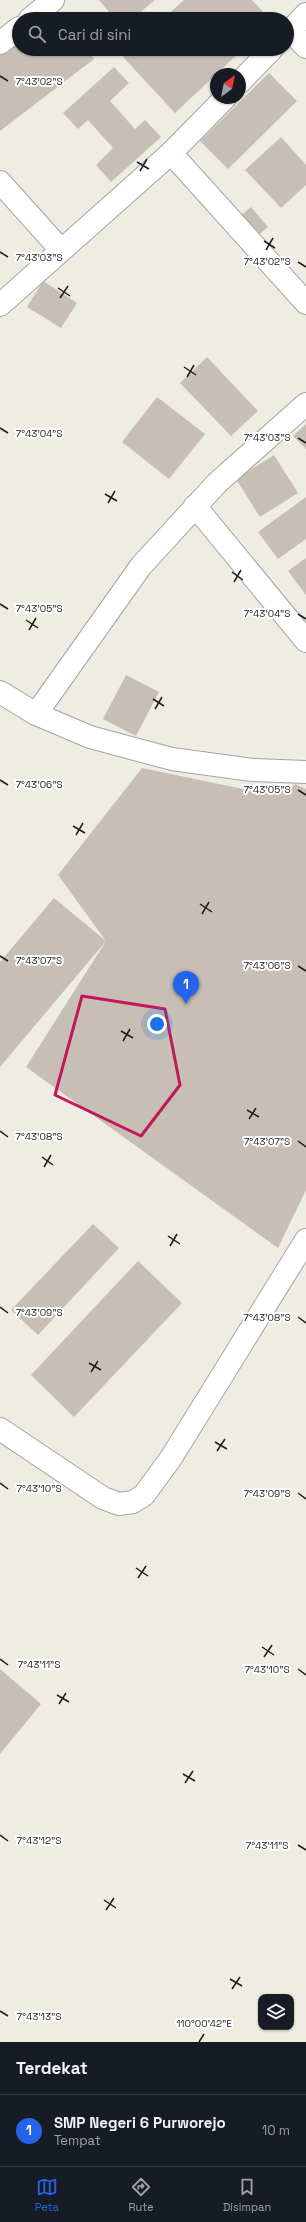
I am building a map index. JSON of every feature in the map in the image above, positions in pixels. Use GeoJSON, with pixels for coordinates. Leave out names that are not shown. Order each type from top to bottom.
{"type":"FeatureCollection","features":[{"type":"Feature","properties":{"kind":"street"},"geometry":{"type":"LineString","coordinates":[[38,12],[53,0]]}},
{"type":"Feature","properties":{"kind":"street"},"geometry":{"type":"LineString","coordinates":[[294,26],[306,14]]}},
{"type":"Feature","properties":{"kind":"street"},"geometry":{"type":"LineString","coordinates":[[0,43],[12,34]]}},
{"type":"Feature","properties":{"kind":"street"},"geometry":{"type":"LineString","coordinates":[[294,37],[306,47]]}},
{"type":"Feature","properties":{"kind":"street"},"geometry":{"type":"LineString","coordinates":[[246,76],[265,56]]}},
{"type":"Feature","properties":{"kind":"street"},"geometry":{"type":"LineString","coordinates":[[0,305],[171,153],[219,104]]}},
{"type":"Feature","properties":{"kind":"street"},"geometry":{"type":"LineString","coordinates":[[171,153],[306,303]]}},
{"type":"Feature","properties":{"kind":"street"},"geometry":{"type":"LineString","coordinates":[[0,182],[61,250]]}},
{"type":"Feature","properties":{"kind":"street"},"geometry":{"type":"LineString","coordinates":[[36,714],[141,566],[217,483],[306,404]]}},
{"type":"Feature","properties":{"kind":"street"},"geometry":{"type":"LineString","coordinates":[[195,506],[306,641]]}},
{"type":"Feature","properties":{"kind":"street"},"geometry":{"type":"LineString","coordinates":[[0,692],[36,714],[90,737],[172,759],[252,770],[306,772]]}},
{"type":"Feature","properties":{"kind":"street"},"geometry":{"type":"LineString","coordinates":[[0,1429],[103,1498],[118,1504],[133,1502],[144,1495],[171,1458],[306,1240]]}},
{"type":"Feature","properties":{"kind":"highlighted area"},"geometry":{"type":"Polygon","coordinates":[[[82,996],[165,1009],[180,1085],[141,1136],[55,1095],[82,996]]]}},
{"type":"Feature","properties":{"kind":"building"},"geometry":{"type":"Polygon","coordinates":[[[99,0],[155,0],[140,12],[109,12],[99,0]]]}},
{"type":"Feature","properties":{"kind":"building"},"geometry":{"type":"Polygon","coordinates":[[[184,0],[252,0],[263,12],[171,12],[184,0]]]}},
{"type":"Feature","properties":{"kind":"building"},"geometry":{"type":"Polygon","coordinates":[[[12,46],[12,56],[92,56],[94,59],[0,131],[0,55],[12,46]]]}},
{"type":"Feature","properties":{"kind":"building"},"geometry":{"type":"Polygon","coordinates":[[[236,56],[223,68],[210,68],[210,80],[175,113],[123,57],[236,56]]]}},
{"type":"Feature","properties":{"kind":"building"},"geometry":{"type":"Polygon","coordinates":[[[114,67],[129,83],[110,101],[135,129],[145,120],[161,137],[111,182],[96,165],[113,148],[88,120],[78,129],[63,113],[114,67]]]}},
{"type":"Feature","properties":{"kind":"building"},"geometry":{"type":"Polygon","coordinates":[[[269,73],[297,101],[228,169],[200,141],[238,104],[246,104],[246,96],[269,73]]]}},
{"type":"Feature","properties":{"kind":"building"},"geometry":{"type":"Polygon","coordinates":[[[281,137],[306,165],[306,185],[281,208],[245,170],[281,137]]]}},
{"type":"Feature","properties":{"kind":"building"},"geometry":{"type":"Polygon","coordinates":[[[251,207],[268,227],[252,240],[236,219],[251,207]]]}},
{"type":"Feature","properties":{"kind":"building"},"geometry":{"type":"Polygon","coordinates":[[[43,281],[77,303],[61,328],[27,307],[43,281]]]}},
{"type":"Feature","properties":{"kind":"building"},"geometry":{"type":"Polygon","coordinates":[[[207,357],[258,411],[231,436],[180,383],[207,357]]]}},
{"type":"Feature","properties":{"kind":"building"},"geometry":{"type":"Polygon","coordinates":[[[157,397],[205,434],[169,479],[122,442],[157,397]]]}},
{"type":"Feature","properties":{"kind":"building"},"geometry":{"type":"Polygon","coordinates":[[[306,424],[306,449],[293,436],[306,424]]]}},
{"type":"Feature","properties":{"kind":"building"},"geometry":{"type":"Polygon","coordinates":[[[274,455],[298,493],[260,517],[236,479],[274,455]]]}},
{"type":"Feature","properties":{"kind":"building"},"geometry":{"type":"Polygon","coordinates":[[[306,497],[306,539],[278,559],[258,532],[306,497]]]}},
{"type":"Feature","properties":{"kind":"building"},"geometry":{"type":"Polygon","coordinates":[[[306,558],[306,595],[288,571],[306,558]]]}},
{"type":"Feature","properties":{"kind":"building"},"geometry":{"type":"Polygon","coordinates":[[[126,675],[159,692],[136,736],[103,719],[126,675]]]}},
{"type":"Feature","properties":{"kind":"building"},"geometry":{"type":"Polygon","coordinates":[[[142,768],[248,790],[290,789],[295,784],[306,789],[306,1190],[278,1248],[26,1067],[106,941],[58,875],[142,768]]]}},
{"type":"Feature","properties":{"kind":"building"},"geometry":{"type":"Polygon","coordinates":[[[54,898],[106,941],[0,1067],[0,962],[54,898]]]}},
{"type":"Feature","properties":{"kind":"building"},"geometry":{"type":"Polygon","coordinates":[[[93,1224],[119,1248],[38,1335],[11,1310],[93,1224]]]}},
{"type":"Feature","properties":{"kind":"building"},"geometry":{"type":"Polygon","coordinates":[[[138,1261],[182,1303],[74,1417],[31,1375],[138,1261]]]}},
{"type":"Feature","properties":{"kind":"building"},"geometry":{"type":"Polygon","coordinates":[[[0,1669],[41,1704],[0,1754],[0,1669]]]}},
{"type":"Feature","properties":{"kind":"place","name":"SMP Negeri 6 Purworejo"},"geometry":{"type":"Point","coordinates":[186,1004]}}]}
